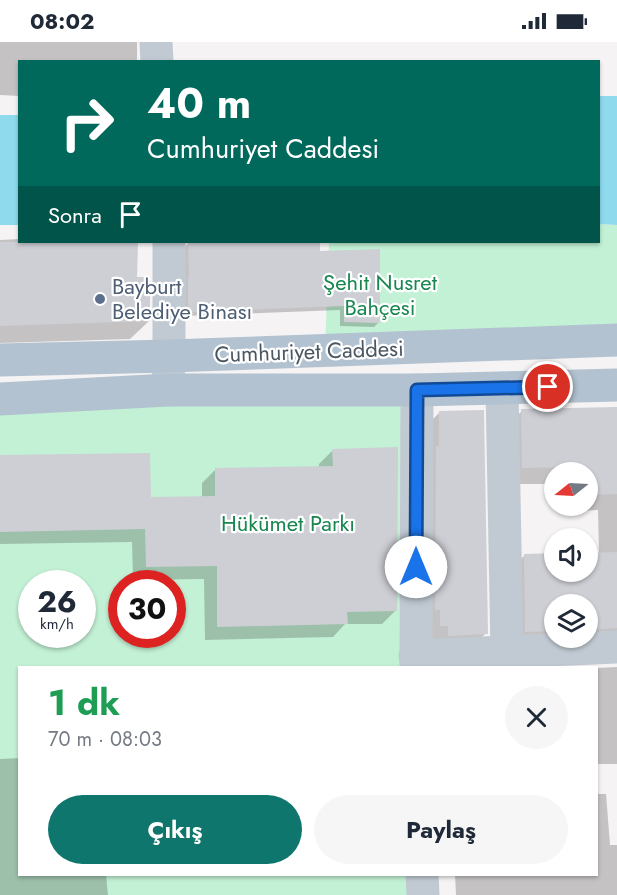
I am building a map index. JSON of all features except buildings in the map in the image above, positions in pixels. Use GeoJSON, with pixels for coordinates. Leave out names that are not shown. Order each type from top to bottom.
{"type":"FeatureCollection","features":[{"type":"Feature","properties":{"kind":"main road","name":"Cumhuriyet Caddesi"},"geometry":{"type":"LineString","coordinates":[[0,360],[617,340]]}},
{"type":"Feature","properties":{"kind":"main road","name":"Cumhuriyet Caddesi"},"geometry":{"type":"LineString","coordinates":[[0,399],[168,390],[417,390],[617,385]]}},
{"type":"Feature","properties":{"kind":"street"},"geometry":{"type":"LineString","coordinates":[[156,42],[157,60]]}},
{"type":"Feature","properties":{"kind":"street"},"geometry":{"type":"LineString","coordinates":[[168,390],[169,252]]}},
{"type":"Feature","properties":{"kind":"street"},"geometry":{"type":"LineString","coordinates":[[502,388],[507,652]]}},
{"type":"Feature","properties":{"kind":"street"},"geometry":{"type":"LineString","coordinates":[[417,390],[416,662],[507,652],[617,647]]}},
{"type":"Feature","properties":{"kind":"street"},"geometry":{"type":"LineString","coordinates":[[422,876],[423,895]]}},
{"type":"Feature","properties":{"kind":"green space","name":"Şehit Nusret Bahçesi"},"geometry":{"type":"Polygon","coordinates":[[[600,224],[617,225],[617,339],[325,350],[329,243],[600,243],[600,224]]]}},
{"type":"Feature","properties":{"kind":"green space","name":"Hükümet Parkı"},"geometry":{"type":"Polygon","coordinates":[[[417,390],[421,666],[18,666],[18,876],[423,876],[423,895],[0,895],[0,400],[417,390]]]}},
{"type":"Feature","properties":{"kind":"water"},"geometry":{"type":"Polygon","coordinates":[[[600,96],[617,96],[617,225],[600,224],[600,96]]]}},
{"type":"Feature","properties":{"kind":"water"},"geometry":{"type":"Polygon","coordinates":[[[0,115],[18,115],[18,225],[0,225],[0,115]]]}},
{"type":"Feature","properties":{"kind":"place","name":"Bayburt Belediye Binası"},"geometry":{"type":"Point","coordinates":[100,299]}},
{"type":"Feature","properties":{"kind":"route"},"geometry":{"type":"LineString","coordinates":[[416,567],[417,390],[548,387]]}}]}
